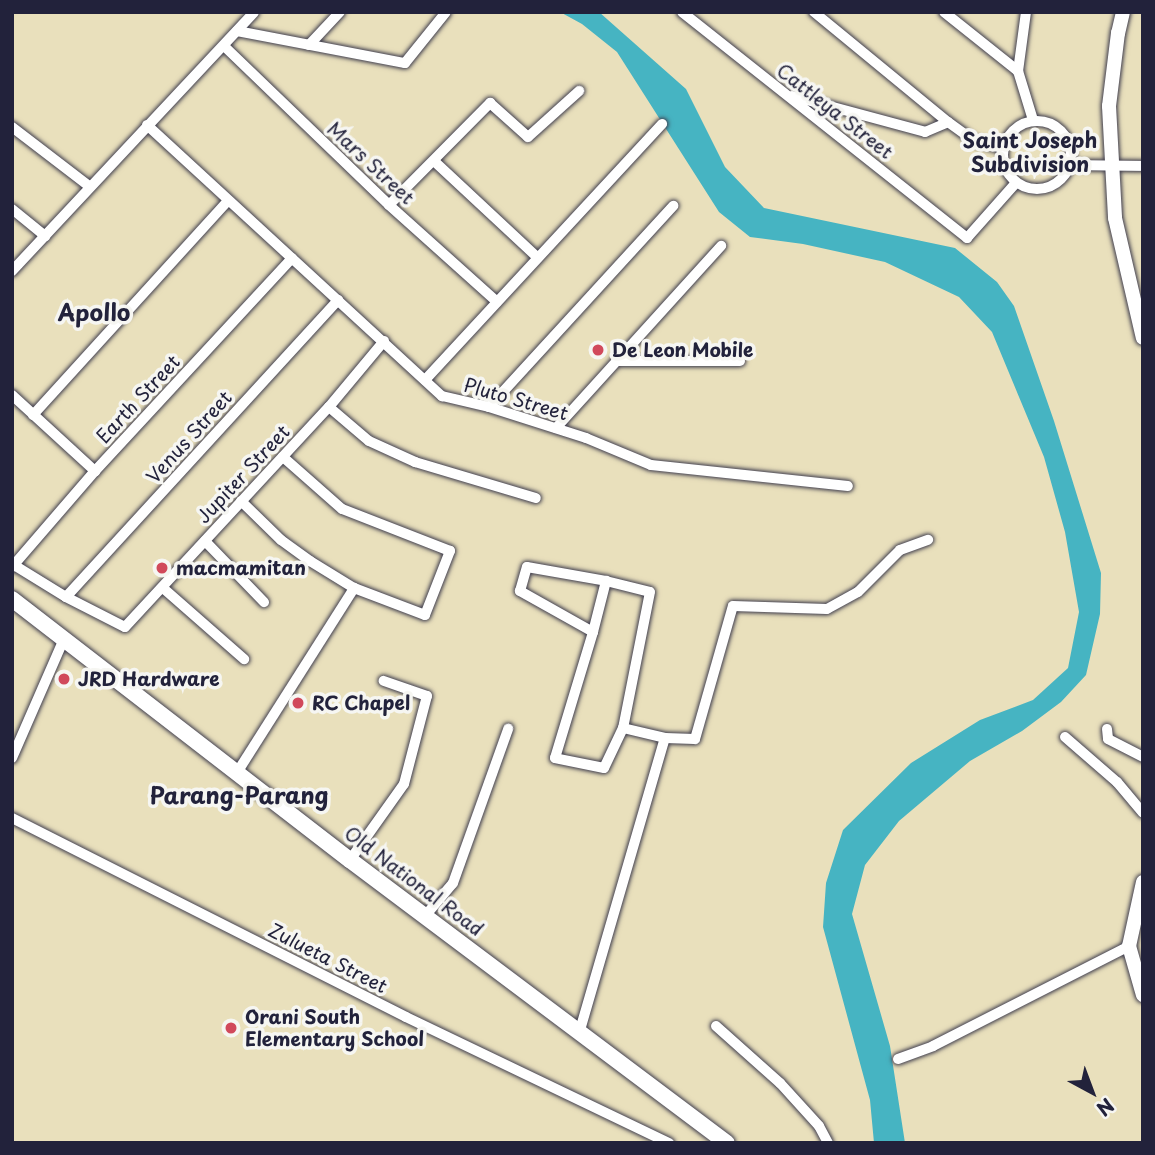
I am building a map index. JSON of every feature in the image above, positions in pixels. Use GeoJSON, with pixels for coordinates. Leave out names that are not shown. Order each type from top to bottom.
{"type":"FeatureCollection","features":[{"type":"Feature","properties":{"kind":"main road","name":"Old National Road"},"geometry":{"type":"LineString","coordinates":[[12,599],[350,860],[580,1030],[727,1143]]}},
{"type":"Feature","properties":{"kind":"street"},"geometry":{"type":"LineString","coordinates":[[12,271],[254,12]]}},
{"type":"Feature","properties":{"kind":"street"},"geometry":{"type":"LineString","coordinates":[[309,45],[340,12]]}},
{"type":"Feature","properties":{"kind":"street"},"geometry":{"type":"LineString","coordinates":[[237,31],[405,63],[446,12]]}},
{"type":"Feature","properties":{"kind":"street","name":"Cattleya Street"},"geometry":{"type":"LineString","coordinates":[[681,12],[967,237],[1015,184]]}},
{"type":"Feature","properties":{"kind":"street"},"geometry":{"type":"LineString","coordinates":[[814,12],[974,141],[1003,148]]}},
{"type":"Feature","properties":{"kind":"street"},"geometry":{"type":"LineString","coordinates":[[944,12],[1018,71]]}},
{"type":"Feature","properties":{"kind":"street"},"geometry":{"type":"LineString","coordinates":[[1026,12],[1018,71],[1033,120]]}},
{"type":"Feature","properties":{"kind":"street"},"geometry":{"type":"LineString","coordinates":[[1124,12],[1109,106],[1115,218],[1143,338]]}},
{"type":"Feature","properties":{"kind":"street","name":"Mars Street"},"geometry":{"type":"LineString","coordinates":[[223,46],[389,205],[497,302]]}},
{"type":"Feature","properties":{"kind":"street"},"geometry":{"type":"LineString","coordinates":[[389,205],[490,103],[528,137],[579,92]]}},
{"type":"Feature","properties":{"kind":"street"},"geometry":{"type":"LineString","coordinates":[[786,94],[925,132],[948,122]]}},
{"type":"Feature","properties":{"kind":"street"},"geometry":{"type":"LineString","coordinates":[[1033,120],[1052,124],[1065,134],[1072,149],[1071,165],[1058,184],[1037,191],[1015,184],[1004,167],[1003,148],[1015,128],[1033,120]]}},
{"type":"Feature","properties":{"kind":"street"},"geometry":{"type":"LineString","coordinates":[[425,380],[662,124]]}},
{"type":"Feature","properties":{"kind":"street","name":"Pluto Street"},"geometry":{"type":"LineString","coordinates":[[147,125],[442,396],[489,407],[556,428],[651,465],[848,486]]}},
{"type":"Feature","properties":{"kind":"street"},"geometry":{"type":"LineString","coordinates":[[12,127],[89,186]]}},
{"type":"Feature","properties":{"kind":"street"},"geometry":{"type":"LineString","coordinates":[[435,161],[537,257]]}},
{"type":"Feature","properties":{"kind":"street"},"geometry":{"type":"LineString","coordinates":[[1071,165],[1143,166]]}},
{"type":"Feature","properties":{"kind":"street"},"geometry":{"type":"LineString","coordinates":[[33,415],[228,201]]}},
{"type":"Feature","properties":{"kind":"street"},"geometry":{"type":"LineString","coordinates":[[489,407],[673,206]]}},
{"type":"Feature","properties":{"kind":"street"},"geometry":{"type":"LineString","coordinates":[[12,209],[45,236]]}},
{"type":"Feature","properties":{"kind":"street"},"geometry":{"type":"LineString","coordinates":[[556,428],[721,246]]}},
{"type":"Feature","properties":{"kind":"street","name":"Earth Street"},"geometry":{"type":"LineString","coordinates":[[13,566],[95,471],[292,258]]}},
{"type":"Feature","properties":{"kind":"street","name":"Venus Street"},"geometry":{"type":"LineString","coordinates":[[66,597],[338,300]]}},
{"type":"Feature","properties":{"kind":"street","name":"Jupiter Street"},"geometry":{"type":"LineString","coordinates":[[66,597],[125,627],[329,407],[384,341]]}},
{"type":"Feature","properties":{"kind":"street"},"geometry":{"type":"LineString","coordinates":[[616,361],[740,361]]}},
{"type":"Feature","properties":{"kind":"street"},"geometry":{"type":"LineString","coordinates":[[12,395],[95,471]]}},
{"type":"Feature","properties":{"kind":"street"},"geometry":{"type":"LineString","coordinates":[[329,407],[369,441],[415,462],[536,498]]}},
{"type":"Feature","properties":{"kind":"street"},"geometry":{"type":"LineString","coordinates":[[241,501],[281,540],[354,588],[425,615],[450,551],[342,509],[283,457]]}},
{"type":"Feature","properties":{"kind":"street"},"geometry":{"type":"LineString","coordinates":[[623,728],[665,738],[695,739],[733,606],[827,609],[858,592],[900,550],[928,540]]}},
{"type":"Feature","properties":{"kind":"street"},"geometry":{"type":"LineString","coordinates":[[205,541],[264,602]]}},
{"type":"Feature","properties":{"kind":"street"},"geometry":{"type":"LineString","coordinates":[[13,566],[66,597]]}},
{"type":"Feature","properties":{"kind":"street"},"geometry":{"type":"LineString","coordinates":[[593,632],[520,591],[527,567],[606,581],[650,592],[623,728],[604,768],[555,758],[593,632],[606,581]]}},
{"type":"Feature","properties":{"kind":"street"},"geometry":{"type":"LineString","coordinates":[[163,588],[244,659]]}},
{"type":"Feature","properties":{"kind":"street"},"geometry":{"type":"LineString","coordinates":[[238,771],[354,588]]}},
{"type":"Feature","properties":{"kind":"street"},"geometry":{"type":"LineString","coordinates":[[12,758],[64,639]]}},
{"type":"Feature","properties":{"kind":"street"},"geometry":{"type":"LineString","coordinates":[[350,860],[404,784],[427,696],[384,681]]}},
{"type":"Feature","properties":{"kind":"street"},"geometry":{"type":"LineString","coordinates":[[425,916],[453,883],[508,729]]}},
{"type":"Feature","properties":{"kind":"street"},"geometry":{"type":"LineString","coordinates":[[1107,729],[1108,739],[1143,757]]}},
{"type":"Feature","properties":{"kind":"street"},"geometry":{"type":"LineString","coordinates":[[1065,737],[1117,782],[1143,813]]}},
{"type":"Feature","properties":{"kind":"street"},"geometry":{"type":"LineString","coordinates":[[580,1030],[665,738]]}},
{"type":"Feature","properties":{"kind":"street","name":"Zulueta Street"},"geometry":{"type":"LineString","coordinates":[[12,818],[405,1017],[669,1143]]}},
{"type":"Feature","properties":{"kind":"street"},"geometry":{"type":"LineString","coordinates":[[1143,882],[1129,946],[1143,995]]}},
{"type":"Feature","properties":{"kind":"street"},"geometry":{"type":"LineString","coordinates":[[898,1059],[933,1046],[1129,946]]}},
{"type":"Feature","properties":{"kind":"street"},"geometry":{"type":"LineString","coordinates":[[716,1026],[780,1083],[819,1126],[828,1143]]}},
{"type":"Feature","properties":{"kind":"water"},"geometry":{"type":"Polygon","coordinates":[[[560,12],[599,12],[686,89],[725,167],[764,208],[955,248],[997,282],[1014,306],[1054,421],[1101,573],[1100,614],[1086,675],[1061,702],[1022,731],[970,761],[899,821],[865,865],[852,914],[890,1046],[905,1143],[874,1143],[870,1100],[823,927],[826,883],[843,830],[911,763],[980,720],[1033,700],[1068,668],[1079,612],[1065,532],[1044,457],[992,332],[959,297],[885,262],[803,244],[750,237],[719,212],[617,52],[582,24],[560,12]]]}},
{"type":"Feature","properties":{"kind":"place","name":"De Leon Mobile"},"geometry":{"type":"Point","coordinates":[598,350]}},
{"type":"Feature","properties":{"kind":"place","name":"macmamitan"},"geometry":{"type":"Point","coordinates":[162,568]}},
{"type":"Feature","properties":{"kind":"place","name":"JRD Hardware"},"geometry":{"type":"Point","coordinates":[64,679]}},
{"type":"Feature","properties":{"kind":"place","name":"RC Chapel"},"geometry":{"type":"Point","coordinates":[298,703]}},
{"type":"Feature","properties":{"kind":"place","name":"Orani South Elementary School"},"geometry":{"type":"Point","coordinates":[231,1028]}},
{"type":"Feature","properties":{"kind":"district","name":"Saint Joseph Subdivision"},"geometry":{"type":"Point","coordinates":[1030,151]}},
{"type":"Feature","properties":{"kind":"district","name":"Apollo"},"geometry":{"type":"Point","coordinates":[94,312]}},
{"type":"Feature","properties":{"kind":"district","name":"Parang-Parang"},"geometry":{"type":"Point","coordinates":[239,795]}}]}
